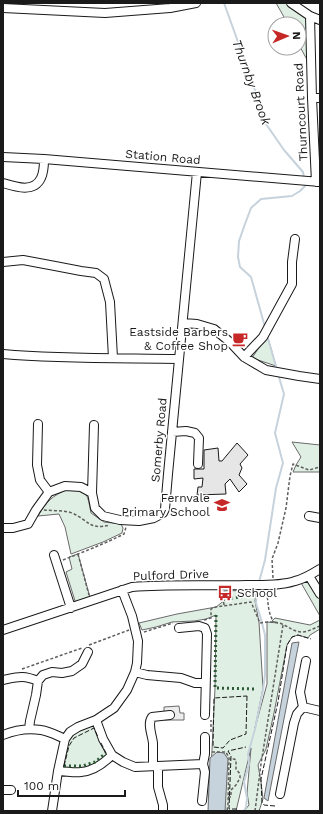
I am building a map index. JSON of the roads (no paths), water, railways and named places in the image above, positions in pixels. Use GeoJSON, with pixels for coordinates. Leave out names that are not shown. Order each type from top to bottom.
{"type":"FeatureCollection","features":[{"type":"Feature","properties":{"kind":"street"},"geometry":{"type":"LineString","coordinates":[[3,8],[105,13],[196,3]]}},
{"type":"Feature","properties":{"kind":"street"},"geometry":{"type":"LineString","coordinates":[[291,3],[310,16],[320,20]]}},
{"type":"Feature","properties":{"kind":"street","name":"Thurncourt Road"},"geometry":{"type":"LineString","coordinates":[[310,16],[316,98],[318,182]]}},
{"type":"Feature","properties":{"kind":"street","name":"Station Road"},"geometry":{"type":"LineString","coordinates":[[3,157],[44,159],[318,182]]}},
{"type":"Feature","properties":{"kind":"street"},"geometry":{"type":"LineString","coordinates":[[3,183],[20,188],[32,187],[41,179],[44,159]]}},
{"type":"Feature","properties":{"kind":"street","name":"Somerby Road"},"geometry":{"type":"LineString","coordinates":[[92,493],[95,508],[103,516],[126,521],[139,521],[154,518],[163,513],[165,509],[197,172]]}},
{"type":"Feature","properties":{"kind":"street"},"geometry":{"type":"LineString","coordinates":[[244,356],[263,337],[292,284],[292,262],[295,239]]}},
{"type":"Feature","properties":{"kind":"street"},"geometry":{"type":"LineString","coordinates":[[3,262],[23,260],[96,273],[104,279],[110,302],[113,358]]}},
{"type":"Feature","properties":{"kind":"street"},"geometry":{"type":"LineString","coordinates":[[183,323],[197,324],[214,329],[244,356],[266,370],[320,379]]}},
{"type":"Feature","properties":{"kind":"street"},"geometry":{"type":"LineString","coordinates":[[3,354],[56,358],[179,359]]}},
{"type":"Feature","properties":{"kind":"street"},"geometry":{"type":"LineString","coordinates":[[38,424],[38,465],[40,480],[49,492]]}},
{"type":"Feature","properties":{"kind":"street"},"geometry":{"type":"LineString","coordinates":[[92,493],[94,425]]}},
{"type":"Feature","properties":{"kind":"street"},"geometry":{"type":"LineString","coordinates":[[172,432],[186,431],[195,433],[199,438],[198,464]]}},
{"type":"Feature","properties":{"kind":"street"},"geometry":{"type":"LineString","coordinates":[[3,528],[13,528],[28,524],[49,492],[65,486],[81,486],[92,493]]}},
{"type":"Feature","properties":{"kind":"street"},"geometry":{"type":"LineString","coordinates":[[309,516],[320,518]]}},
{"type":"Feature","properties":{"kind":"street"},"geometry":{"type":"LineString","coordinates":[[55,559],[71,608]]}},
{"type":"Feature","properties":{"kind":"street","name":"Pulford Drive"},"geometry":{"type":"LineString","coordinates":[[3,629],[132,587],[150,585],[222,585],[295,582],[320,569]]}},
{"type":"Feature","properties":{"kind":"street"},"geometry":{"type":"LineString","coordinates":[[309,576],[320,594]]}},
{"type":"Feature","properties":{"kind":"street"},"geometry":{"type":"LineString","coordinates":[[52,811],[58,771],[65,739],[74,729],[96,720],[114,708],[127,690],[135,672],[138,641],[132,616],[122,590]]}},
{"type":"Feature","properties":{"kind":"street"},"geometry":{"type":"LineString","coordinates":[[176,626],[199,626],[205,628],[207,634],[204,714]]}},
{"type":"Feature","properties":{"kind":"street"},"geometry":{"type":"LineString","coordinates":[[3,680],[21,676],[41,678],[52,672],[62,673],[72,671],[82,664],[88,652]]}},
{"type":"Feature","properties":{"kind":"street"},"geometry":{"type":"LineString","coordinates":[[280,794],[294,723],[302,704],[300,692],[306,661]]}},
{"type":"Feature","properties":{"kind":"street"},"geometry":{"type":"LineString","coordinates":[[135,672],[147,675],[181,678],[195,683],[205,683]]}},
{"type":"Feature","properties":{"kind":"street"},"geometry":{"type":"LineString","coordinates":[[29,729],[29,722],[41,678]]}},
{"type":"Feature","properties":{"kind":"street"},"geometry":{"type":"LineString","coordinates":[[302,704],[320,711]]}},
{"type":"Feature","properties":{"kind":"street"},"geometry":{"type":"LineString","coordinates":[[164,811],[158,787],[153,741],[150,730],[150,719],[152,717],[170,715]]}},
{"type":"Feature","properties":{"kind":"street"},"geometry":{"type":"LineString","coordinates":[[96,720],[103,739],[112,755],[123,762],[135,767],[156,766],[204,768]]}},
{"type":"Feature","properties":{"kind":"street"},"geometry":{"type":"LineString","coordinates":[[3,735],[29,729],[42,730],[65,739]]}},
{"type":"Feature","properties":{"kind":"street"},"geometry":{"type":"LineString","coordinates":[[202,801],[205,737]]}},
{"type":"Feature","properties":{"kind":"street"},"geometry":{"type":"LineString","coordinates":[[58,771],[83,772],[97,768],[112,755]]}},
{"type":"Feature","properties":{"kind":"waterway","name":"Thurnby Brook"},"geometry":{"type":"LineString","coordinates":[[224,3],[266,124],[284,150],[303,172],[304,178]]}},
{"type":"Feature","properties":{"kind":"waterway","name":"Thurnby Brook"},"geometry":{"type":"LineString","coordinates":[[265,327],[251,277],[240,267],[238,257],[239,241],[251,208],[261,199],[292,196],[305,186],[305,182]]}},
{"type":"Feature","properties":{"kind":"waterway","name":"Thurnby Brook"},"geometry":{"type":"LineString","coordinates":[[267,335],[277,370]]}},
{"type":"Feature","properties":{"kind":"waterway"},"geometry":{"type":"LineString","coordinates":[[259,582],[265,560],[276,488],[283,463],[275,433],[284,394],[278,374]]}},
{"type":"Feature","properties":{"kind":"waterway"},"geometry":{"type":"LineString","coordinates":[[244,811],[247,798],[244,782],[249,764],[248,754],[255,729],[265,675],[265,635],[256,603],[258,586]]}},
{"type":"Feature","properties":{"kind":"place","name":"Eastside Barbers & Coffee Shop"},"geometry":{"type":"Point","coordinates":[240,339]}},
{"type":"Feature","properties":{"kind":"place","name":"Fernvale Primary School"},"geometry":{"type":"Point","coordinates":[222,505]}},
{"type":"Feature","properties":{"kind":"place","name":"School"},"geometry":{"type":"Point","coordinates":[225,593]}}]}
